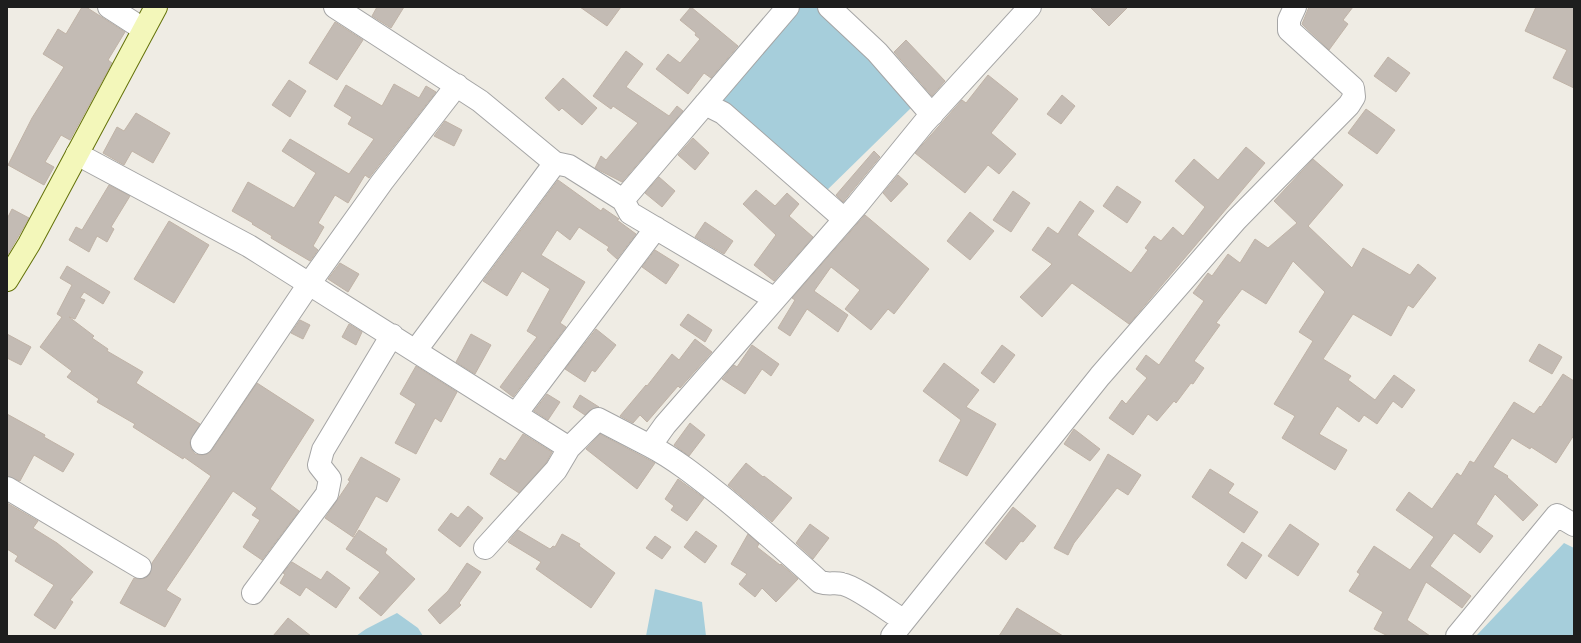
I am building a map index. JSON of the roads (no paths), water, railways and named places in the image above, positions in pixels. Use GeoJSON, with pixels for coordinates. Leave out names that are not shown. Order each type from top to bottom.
{"type":"FeatureCollection","features":[{"type":"Feature","properties":{"kind":"street"},"geometry":{"type":"LineString","coordinates":[[108,7],[143,29]]}},
{"type":"Feature","properties":{"kind":"street"},"geometry":{"type":"LineString","coordinates":[[7,280],[156,7]]}},
{"type":"Feature","properties":{"kind":"street"},"geometry":{"type":"LineString","coordinates":[[335,7],[480,101],[555,163],[569,166],[623,200],[630,213],[775,299]]}},
{"type":"Feature","properties":{"kind":"street"},"geometry":{"type":"LineString","coordinates":[[623,200],[788,7]]}},
{"type":"Feature","properties":{"kind":"street"},"geometry":{"type":"LineString","coordinates":[[828,7],[877,52],[932,115]]}},
{"type":"Feature","properties":{"kind":"street"},"geometry":{"type":"LineString","coordinates":[[650,446],[665,425],[932,115],[1030,7]]}},
{"type":"Feature","properties":{"kind":"street"},"geometry":{"type":"LineString","coordinates":[[485,548],[556,470],[569,448],[598,419],[665,454],[702,480],[771,538],[820,582],[829,585],[841,583],[853,588],[898,628],[971,539],[1100,376],[1236,220],[1349,105],[1354,96],[1353,88],[1290,30],[1289,20],[1296,7]]}},
{"type":"Feature","properties":{"kind":"street"},"geometry":{"type":"LineString","coordinates":[[202,443],[309,284],[382,182],[456,85]]}},
{"type":"Feature","properties":{"kind":"street"},"geometry":{"type":"LineString","coordinates":[[705,104],[723,113],[844,219]]}},
{"type":"Feature","properties":{"kind":"street"},"geometry":{"type":"LineString","coordinates":[[77,154],[249,246],[569,448]]}},
{"type":"Feature","properties":{"kind":"street"},"geometry":{"type":"LineString","coordinates":[[416,350],[555,163]]}},
{"type":"Feature","properties":{"kind":"street"},"geometry":{"type":"LineString","coordinates":[[516,414],[656,228]]}},
{"type":"Feature","properties":{"kind":"street"},"geometry":{"type":"LineString","coordinates":[[253,593],[327,494],[330,479],[319,465],[323,450],[392,335]]}},
{"type":"Feature","properties":{"kind":"street"},"geometry":{"type":"LineString","coordinates":[[7,488],[140,567]]}},
{"type":"Feature","properties":{"kind":"street"},"geometry":{"type":"LineString","coordinates":[[1457,636],[1557,515],[1574,525]]}},
{"type":"Feature","properties":{"kind":"water"},"geometry":{"type":"Polygon","coordinates":[[[789,7],[821,7],[913,106],[821,196],[708,101],[789,7]]]}},
{"type":"Feature","properties":{"kind":"water"},"geometry":{"type":"Polygon","coordinates":[[[1564,543],[1574,548],[1574,636],[1476,636],[1564,543]]]}},
{"type":"Feature","properties":{"kind":"water"},"geometry":{"type":"Polygon","coordinates":[[[655,589],[702,602],[706,636],[646,636],[655,589]]]}},
{"type":"Feature","properties":{"kind":"water"},"geometry":{"type":"Polygon","coordinates":[[[397,613],[418,628],[423,636],[356,636],[366,629],[397,613]]]}}]}
